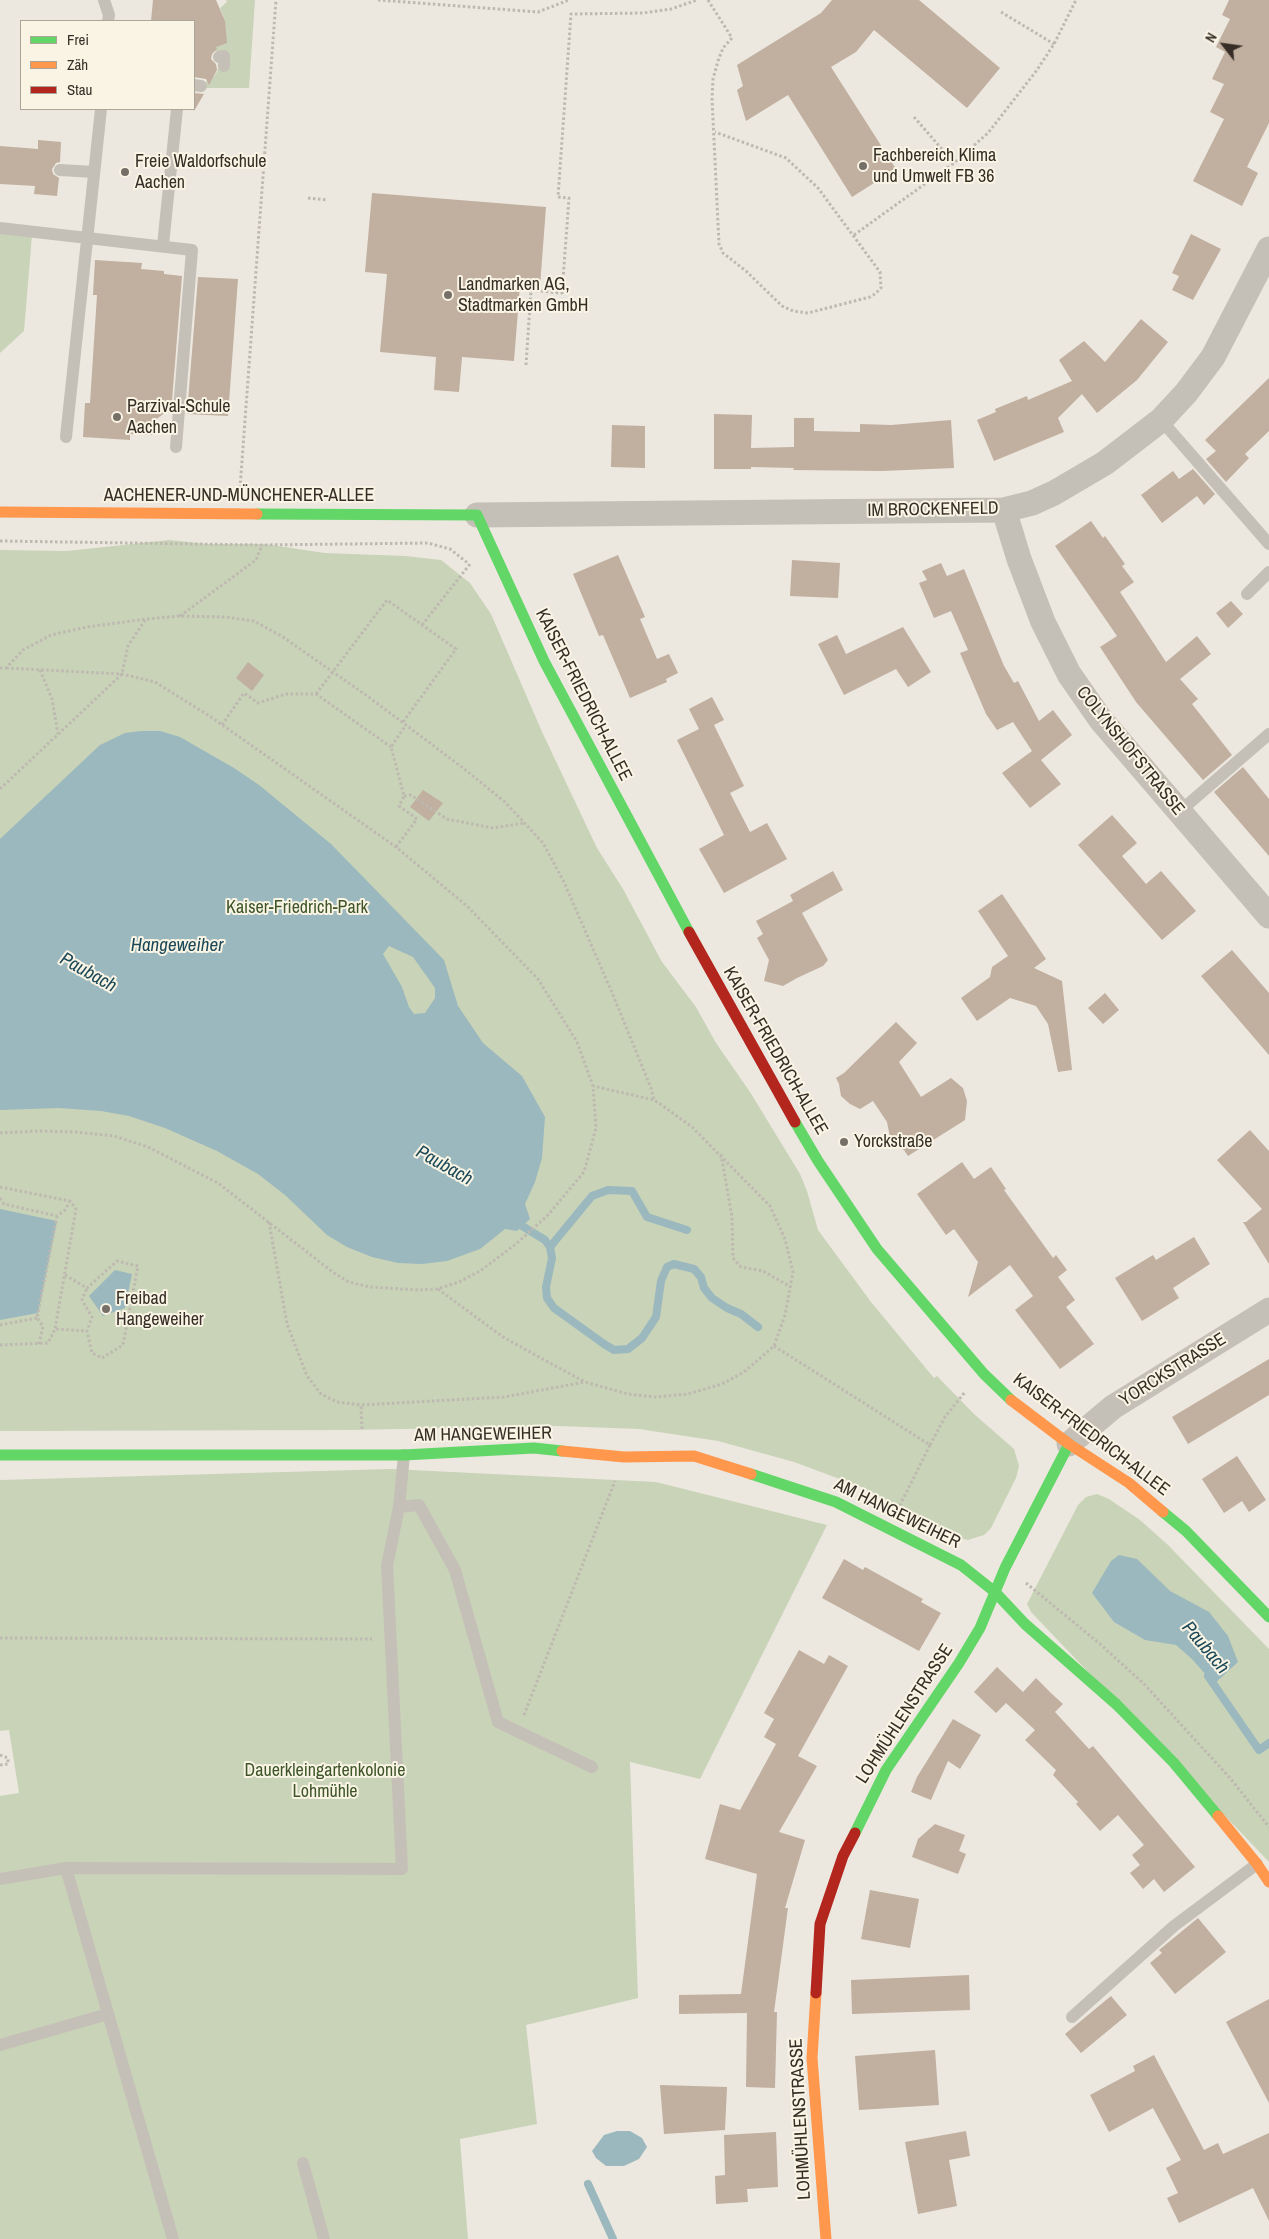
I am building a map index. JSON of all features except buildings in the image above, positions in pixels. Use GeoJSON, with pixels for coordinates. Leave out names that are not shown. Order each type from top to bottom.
{"type":"FeatureCollection","features":[{"type":"Feature","properties":{"kind":"street","name":"IM BROCKENFELD"},"geometry":{"type":"LineString","coordinates":[[477,516],[1004,510],[1032,503],[1054,493],[1105,463],[1161,420],[1186,393],[1213,357],[1269,250]]}},
{"type":"Feature","properties":{"kind":"street","name":"COLYNSHOFSTRASSE"},"geometry":{"type":"LineString","coordinates":[[1004,510],[1019,559],[1043,622],[1069,674],[1100,720],[1269,916]]}},
{"type":"Feature","properties":{"kind":"street","name":"AACHENER-UND-MÜNCHENER-ALLEE"},"geometry":{"type":"LineString","coordinates":[[0,512],[477,516]]}},
{"type":"Feature","properties":{"kind":"street","name":"KAISER-FRIEDRICH-ALLEE"},"geometry":{"type":"LineString","coordinates":[[477,516],[544,661],[653,866],[781,1099],[818,1161],[877,1249],[984,1374],[1013,1402],[1069,1444],[1128,1483],[1186,1530],[1269,1617]]}},
{"type":"Feature","properties":{"kind":"street","name":"YORCKSTRASSE"},"geometry":{"type":"LineString","coordinates":[[995,1592],[1005,1568],[1069,1444],[1113,1407],[1269,1310]]}},
{"type":"Feature","properties":{"kind":"street","name":"AM HANGEWEIHER"},"geometry":{"type":"LineString","coordinates":[[0,1455],[404,1455],[534,1448],[624,1457],[694,1456],[836,1502],[889,1527],[961,1565],[995,1592]]}},
{"type":"Feature","properties":{"kind":"street"},"geometry":{"type":"LineString","coordinates":[[995,1592],[1025,1624],[1116,1704],[1174,1763],[1257,1864],[1269,1882]]}},
{"type":"Feature","properties":{"kind":"street","name":"LOHMÜHLENSTRASSE"},"geometry":{"type":"LineString","coordinates":[[826,2239],[812,2058],[820,1924],[843,1856],[886,1770],[959,1663],[980,1628],[995,1592]]}},
{"type":"Feature","properties":{"kind":"lane"},"geometry":{"type":"LineString","coordinates":[[104,0],[109,15],[108,20]]}},
{"type":"Feature","properties":{"kind":"lane"},"geometry":{"type":"LineString","coordinates":[[66,436],[101,110]]}},
{"type":"Feature","properties":{"kind":"lane"},"geometry":{"type":"LineString","coordinates":[[163,246],[176,110]]}},
{"type":"Feature","properties":{"kind":"lane"},"geometry":{"type":"LineString","coordinates":[[60,170],[94,172]]}},
{"type":"Feature","properties":{"kind":"lane"},"geometry":{"type":"LineString","coordinates":[[0,228],[192,250],[176,447]]}},
{"type":"Feature","properties":{"kind":"lane"},"geometry":{"type":"LineString","coordinates":[[1161,420],[1269,544]]}},
{"type":"Feature","properties":{"kind":"lane"},"geometry":{"type":"LineString","coordinates":[[1247,594],[1269,572]]}},
{"type":"Feature","properties":{"kind":"lane"},"geometry":{"type":"LineString","coordinates":[[1179,812],[1269,734]]}},
{"type":"Feature","properties":{"kind":"lane"},"geometry":{"type":"LineString","coordinates":[[0,1879],[66,1868],[402,1869],[387,1566],[399,1507],[404,1455]]}},
{"type":"Feature","properties":{"kind":"lane"},"geometry":{"type":"LineString","coordinates":[[399,1507],[419,1505],[455,1570],[498,1722],[592,1767]]}},
{"type":"Feature","properties":{"kind":"lane"},"geometry":{"type":"LineString","coordinates":[[1072,2017],[1186,1916],[1257,1864]]}},
{"type":"Feature","properties":{"kind":"lane"},"geometry":{"type":"LineString","coordinates":[[66,1868],[173,2239]]}},
{"type":"Feature","properties":{"kind":"lane"},"geometry":{"type":"LineString","coordinates":[[0,2045],[108,2014]]}},
{"type":"Feature","properties":{"kind":"lane"},"geometry":{"type":"LineString","coordinates":[[304,2164],[324,2239]]}},
{"type":"Feature","properties":{"kind":"path"},"geometry":{"type":"LineString","coordinates":[[238,514],[276,0]]}},
{"type":"Feature","properties":{"kind":"path"},"geometry":{"type":"LineString","coordinates":[[378,0],[538,12],[569,0]]}},
{"type":"Feature","properties":{"kind":"path"},"geometry":{"type":"LineString","coordinates":[[526,365],[531,290],[562,293],[569,198],[558,197],[571,14],[643,13],[671,9],[697,0]]}},
{"type":"Feature","properties":{"kind":"path"},"geometry":{"type":"LineString","coordinates":[[708,0],[732,38],[723,48],[713,79],[712,98],[719,244],[723,253],[746,271],[782,306],[802,313],[876,294],[881,288],[880,272],[818,188],[786,158],[715,132]]}},
{"type":"Feature","properties":{"kind":"path"},"geometry":{"type":"LineString","coordinates":[[854,235],[954,163],[988,133],[1018,97],[1054,44],[1076,0]]}},
{"type":"Feature","properties":{"kind":"path"},"geometry":{"type":"LineString","coordinates":[[1000,12],[1054,44]]}},
{"type":"Feature","properties":{"kind":"path"},"geometry":{"type":"LineString","coordinates":[[914,117],[954,163]]}},
{"type":"Feature","properties":{"kind":"path"},"geometry":{"type":"LineString","coordinates":[[308,198],[327,200]]}},
{"type":"Feature","properties":{"kind":"path"},"geometry":{"type":"LineString","coordinates":[[0,541],[262,545],[428,543],[450,549],[469,564]]}},
{"type":"Feature","properties":{"kind":"path"},"geometry":{"type":"LineString","coordinates":[[180,616],[256,560],[262,545]]}},
{"type":"Feature","properties":{"kind":"path"},"geometry":{"type":"LineString","coordinates":[[422,625],[469,564],[477,563],[492,548]]}},
{"type":"Feature","properties":{"kind":"path"},"geometry":{"type":"LineString","coordinates":[[316,694],[387,600],[456,649],[404,724],[391,747]]}},
{"type":"Feature","properties":{"kind":"path"},"geometry":{"type":"LineString","coordinates":[[6,668],[23,650],[51,635],[87,627],[180,616],[224,617],[254,621],[283,637],[404,724],[506,802],[543,843],[564,882],[651,1088],[654,1100]]}},
{"type":"Feature","properties":{"kind":"path"},"geometry":{"type":"LineString","coordinates":[[0,789],[122,674],[128,646],[146,620]]}},
{"type":"Feature","properties":{"kind":"path"},"geometry":{"type":"LineString","coordinates":[[0,668],[122,674],[155,682],[222,725],[396,847],[467,906],[538,979],[578,1042],[593,1086],[596,1128],[584,1172],[548,1215],[516,1244],[480,1271],[459,1282],[437,1289],[392,1290],[349,1282],[334,1273],[218,1183],[148,1147],[114,1136],[76,1132],[0,1133]]}},
{"type":"Feature","properties":{"kind":"path"},"geometry":{"type":"LineString","coordinates":[[40,670],[52,699],[58,734]]}},
{"type":"Feature","properties":{"kind":"path"},"geometry":{"type":"LineString","coordinates":[[222,725],[244,693],[258,702],[286,694],[316,694],[391,747],[404,796],[399,806],[417,818],[396,847]]}},
{"type":"Feature","properties":{"kind":"path"},"geometry":{"type":"LineString","coordinates":[[404,796],[411,795],[447,819],[493,828],[525,823]]}},
{"type":"Feature","properties":{"kind":"path"},"geometry":{"type":"LineString","coordinates":[[437,1289],[504,1337],[585,1382],[628,1394],[655,1397],[688,1394],[722,1384],[744,1372],[774,1346],[781,1331],[792,1287],[793,1272],[785,1239],[770,1206],[692,1127],[654,1100],[593,1086]]}},
{"type":"Feature","properties":{"kind":"path"},"geometry":{"type":"LineString","coordinates":[[720,1154],[732,1217],[733,1258],[741,1267],[763,1271],[792,1287]]}},
{"type":"Feature","properties":{"kind":"path"},"geometry":{"type":"LineString","coordinates":[[0,1187],[70,1202],[76,1209],[55,1329],[48,1343],[0,1345]]}},
{"type":"Feature","properties":{"kind":"path"},"geometry":{"type":"LineString","coordinates":[[0,1198],[4,1204],[57,1216]]}},
{"type":"Feature","properties":{"kind":"path"},"geometry":{"type":"LineString","coordinates":[[39,1344],[42,1326],[37,1318],[57,1216],[65,1210],[70,1202]]}},
{"type":"Feature","properties":{"kind":"path"},"geometry":{"type":"LineString","coordinates":[[269,1221],[287,1324],[307,1376],[322,1394],[338,1402],[361,1405],[427,1403],[504,1397],[585,1382]]}},
{"type":"Feature","properties":{"kind":"path"},"geometry":{"type":"LineString","coordinates":[[117,1262],[138,1266],[123,1345],[102,1358],[92,1353],[87,1331],[92,1317],[82,1300],[87,1288],[117,1262]]}},
{"type":"Feature","properties":{"kind":"path"},"geometry":{"type":"LineString","coordinates":[[65,1275],[87,1288]]}},
{"type":"Feature","properties":{"kind":"path"},"geometry":{"type":"LineString","coordinates":[[0,1325],[37,1318]]}},
{"type":"Feature","properties":{"kind":"path"},"geometry":{"type":"LineString","coordinates":[[55,1329],[87,1331]]}},
{"type":"Feature","properties":{"kind":"path"},"geometry":{"type":"LineString","coordinates":[[774,1346],[930,1445]]}},
{"type":"Feature","properties":{"kind":"path"},"geometry":{"type":"LineString","coordinates":[[897,1511],[945,1417],[960,1397],[984,1374]]}},
{"type":"Feature","properties":{"kind":"path"},"geometry":{"type":"LineString","coordinates":[[361,1405],[362,1455]]}},
{"type":"Feature","properties":{"kind":"path"},"geometry":{"type":"LineString","coordinates":[[518,1732],[624,1457]]}},
{"type":"Feature","properties":{"kind":"path"},"geometry":{"type":"LineString","coordinates":[[0,1638],[391,1640]]}},
{"type":"Feature","properties":{"kind":"path"},"geometry":{"type":"LineString","coordinates":[[0,1755],[8,1758],[8,1764],[0,1765]]}},
{"type":"Feature","properties":{"kind":"green space"},"geometry":{"type":"Polygon","coordinates":[[[226,0],[255,0],[249,88],[195,88],[212,79],[217,72],[219,64],[217,52],[213,49],[225,21],[220,8],[227,2],[226,0]]]}},
{"type":"Feature","properties":{"kind":"green space"},"geometry":{"type":"Polygon","coordinates":[[[0,231],[32,235],[24,331],[0,353],[0,231]]]}},
{"type":"Feature","properties":{"kind":"green space","name":"Kaiser-Friedrich-Park"},"geometry":{"type":"Polygon","coordinates":[[[169,540],[207,544],[265,544],[325,553],[405,556],[441,560],[470,583],[491,614],[543,734],[597,848],[623,889],[662,962],[696,1007],[716,1043],[750,1092],[800,1174],[818,1230],[871,1302],[934,1378],[937,1376],[974,1414],[1014,1449],[1019,1466],[1016,1478],[991,1528],[984,1535],[968,1540],[960,1538],[864,1488],[794,1462],[718,1441],[639,1429],[558,1426],[349,1430],[0,1431],[0,550],[67,551],[169,540]]]}},
{"type":"Feature","properties":{"kind":"green space","name":"Dauerkleingartenkolonie Lohmühle"},"geometry":{"type":"Polygon","coordinates":[[[391,1469],[656,1482],[827,1525],[700,1779],[630,1762],[638,1998],[526,2025],[537,2124],[460,2139],[468,2239],[0,2239],[0,1796],[19,1793],[9,1730],[0,1731],[0,1480],[391,1469]]]}},
{"type":"Feature","properties":{"kind":"green space"},"geometry":{"type":"Polygon","coordinates":[[[1097,1494],[1109,1499],[1140,1520],[1168,1545],[1269,1649],[1269,1862],[1031,1612],[1027,1604],[1078,1505],[1086,1497],[1097,1494]]]}},
{"type":"Feature","properties":{"kind":"water","name":"Hangeweiher"},"geometry":{"type":"Polygon","coordinates":[[[160,731],[180,737],[234,768],[259,785],[331,844],[444,960],[458,1006],[483,1043],[522,1076],[545,1117],[542,1158],[535,1182],[525,1204],[530,1219],[517,1231],[505,1229],[480,1249],[447,1261],[422,1264],[398,1263],[372,1257],[347,1247],[327,1235],[285,1195],[258,1174],[217,1151],[165,1128],[129,1116],[101,1111],[59,1108],[0,1110],[0,839],[100,745],[125,733],[160,731]],[[389,946],[383,954],[402,987],[409,1007],[414,1014],[425,1013],[435,998],[435,988],[413,957],[389,946]]]}},
{"type":"Feature","properties":{"kind":"water"},"geometry":{"type":"Polygon","coordinates":[[[0,1209],[57,1221],[38,1313],[0,1320],[0,1209]]]}},
{"type":"Feature","properties":{"kind":"water"},"geometry":{"type":"Polygon","coordinates":[[[115,1270],[132,1274],[125,1308],[103,1316],[89,1296],[115,1270]]]}},
{"type":"Feature","properties":{"kind":"water"},"geometry":{"type":"Polygon","coordinates":[[[1119,1555],[1137,1559],[1170,1591],[1209,1612],[1228,1636],[1238,1662],[1214,1684],[1192,1659],[1176,1645],[1145,1640],[1114,1622],[1092,1593],[1111,1561],[1119,1555]]]}},
{"type":"Feature","properties":{"kind":"water"},"geometry":{"type":"Polygon","coordinates":[[[617,2131],[630,2131],[642,2138],[647,2147],[639,2159],[624,2166],[606,2166],[596,2158],[592,2151],[604,2135],[617,2131]]]}},
{"type":"Feature","properties":{"kind":"waterway"},"geometry":{"type":"LineString","coordinates":[[550,1247],[592,1196],[608,1190],[632,1191],[647,1217],[687,1230]]}},
{"type":"Feature","properties":{"kind":"waterway","name":"Paubach"},"geometry":{"type":"LineString","coordinates":[[514,1221],[545,1240],[550,1247],[552,1258],[546,1287],[547,1298],[554,1308],[614,1350],[628,1349],[642,1338],[656,1317],[661,1281],[667,1267],[674,1264],[694,1269],[701,1277],[704,1288],[712,1298],[727,1308],[741,1314],[758,1327]]}},
{"type":"Feature","properties":{"kind":"waterway","name":"Paubach"},"geometry":{"type":"LineString","coordinates":[[1208,1676],[1259,1750],[1269,1743]]}},
{"type":"Feature","properties":{"kind":"waterway"},"geometry":{"type":"LineString","coordinates":[[588,2184],[613,2239]]}},
{"type":"Feature","properties":{"kind":"traffic: fast"},"geometry":{"type":"LineString","coordinates":[[257,514],[477,515],[544,661],[689,932]]}},
{"type":"Feature","properties":{"kind":"traffic: fast"},"geometry":{"type":"LineString","coordinates":[[795,1122],[818,1161],[877,1249],[984,1374],[1011,1400]]}},
{"type":"Feature","properties":{"kind":"traffic: fast"},"geometry":{"type":"LineString","coordinates":[[855,1833],[886,1770],[959,1663],[980,1628],[1005,1568],[1069,1444]]}},
{"type":"Feature","properties":{"kind":"traffic: fast"},"geometry":{"type":"LineString","coordinates":[[0,1455],[404,1455],[534,1448],[562,1451]]}},
{"type":"Feature","properties":{"kind":"traffic: fast"},"geometry":{"type":"LineString","coordinates":[[751,1474],[836,1502],[961,1565],[995,1592],[1025,1624],[1116,1704],[1174,1763],[1218,1816]]}},
{"type":"Feature","properties":{"kind":"traffic: fast"},"geometry":{"type":"LineString","coordinates":[[1163,1512],[1186,1531],[1269,1617]]}},
{"type":"Feature","properties":{"kind":"traffic: slow"},"geometry":{"type":"LineString","coordinates":[[0,512],[257,514]]}},
{"type":"Feature","properties":{"kind":"traffic: slow"},"geometry":{"type":"LineString","coordinates":[[1011,1400],[1069,1444],[1129,1483],[1163,1512]]}},
{"type":"Feature","properties":{"kind":"traffic: slow"},"geometry":{"type":"LineString","coordinates":[[562,1451],[624,1457],[694,1456],[751,1474]]}},
{"type":"Feature","properties":{"kind":"traffic: slow"},"geometry":{"type":"LineString","coordinates":[[1218,1816],[1257,1864],[1269,1882]]}},
{"type":"Feature","properties":{"kind":"traffic: slow"},"geometry":{"type":"LineString","coordinates":[[816,1993],[812,2058],[826,2239]]}},
{"type":"Feature","properties":{"kind":"traffic: jam"},"geometry":{"type":"LineString","coordinates":[[689,932],[795,1122]]}},
{"type":"Feature","properties":{"kind":"traffic: jam"},"geometry":{"type":"LineString","coordinates":[[816,1993],[820,1924],[843,1856],[855,1833]]}},
{"type":"Feature","properties":{"kind":"place","name":"Fachbereich Klima und Umwelt FB 36"},"geometry":{"type":"Point","coordinates":[863,166]}},
{"type":"Feature","properties":{"kind":"place","name":"Freie Waldorfschule Aachen"},"geometry":{"type":"Point","coordinates":[125,172]}},
{"type":"Feature","properties":{"kind":"place","name":"Landmarken AG, Stadtmarken GmbH"},"geometry":{"type":"Point","coordinates":[448,295]}},
{"type":"Feature","properties":{"kind":"place","name":"Parzival-Schule Aachen"},"geometry":{"type":"Point","coordinates":[117,417]}},
{"type":"Feature","properties":{"kind":"place","name":"Yorckstraße"},"geometry":{"type":"Point","coordinates":[844,1142]}},
{"type":"Feature","properties":{"kind":"place","name":"Freibad Hangeweiher"},"geometry":{"type":"Point","coordinates":[106,1309]}}]}
